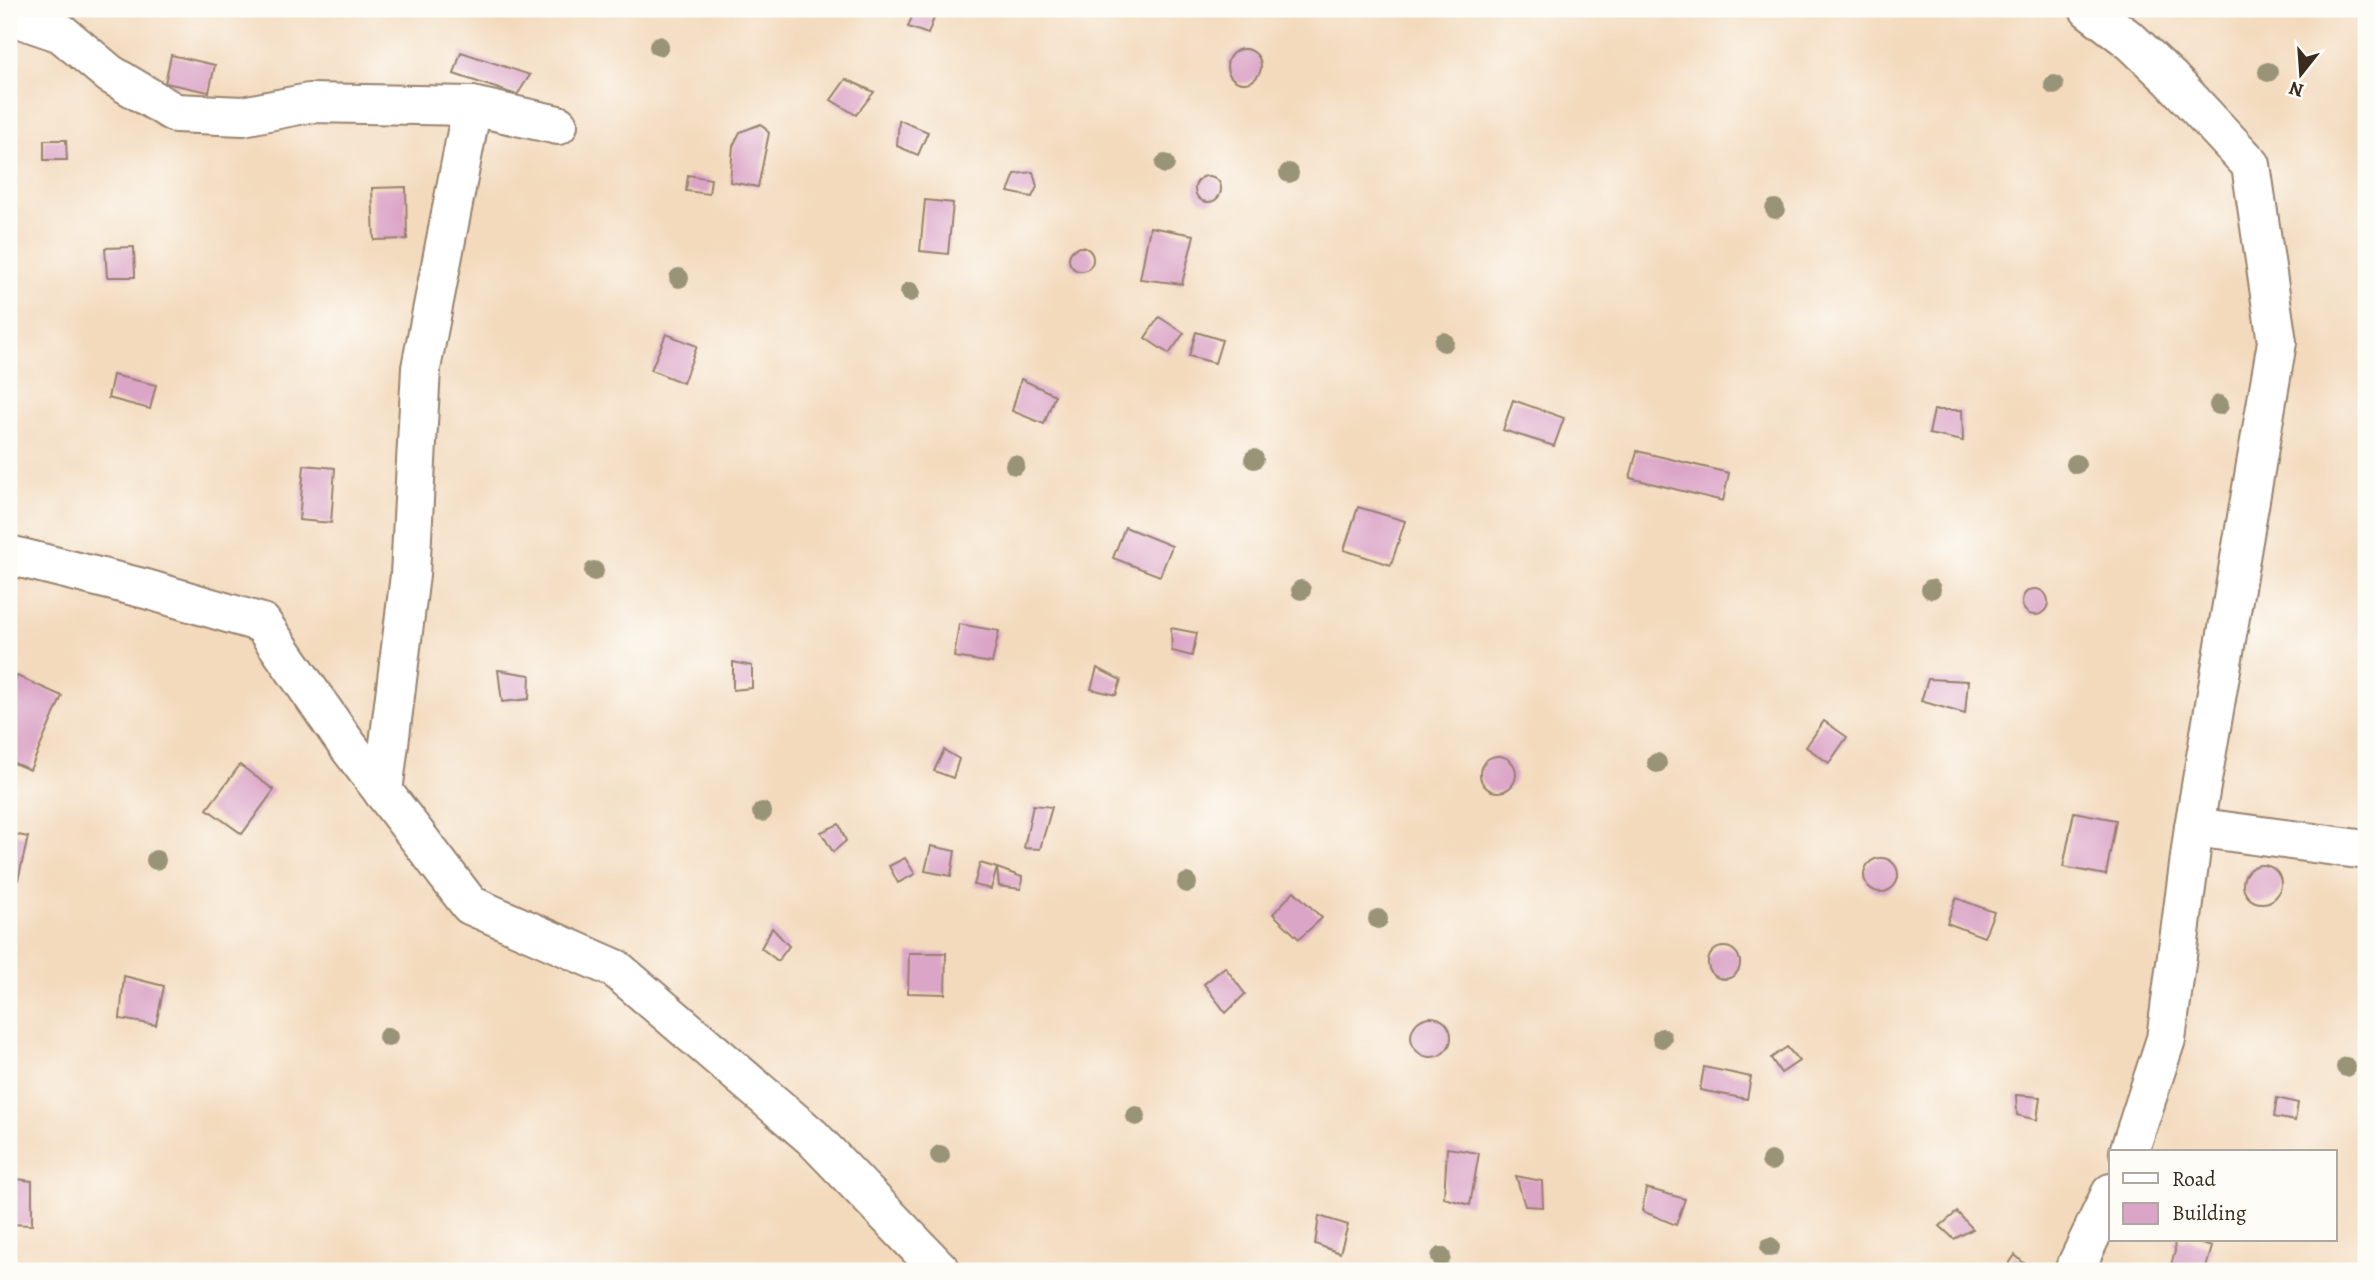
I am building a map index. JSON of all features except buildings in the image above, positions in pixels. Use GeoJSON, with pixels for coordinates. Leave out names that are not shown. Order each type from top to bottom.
{"type":"FeatureCollection","features":[{"type":"Feature","properties":{"kind":"street"},"geometry":{"type":"LineString","coordinates":[[2089,9],[2135,26],[2171,79],[2251,165],[2277,342],[2194,827],[2166,1039],[2130,1150]]}},
{"type":"Feature","properties":{"kind":"street"},"geometry":{"type":"LineString","coordinates":[[9,16],[61,33],[110,74],[175,113],[243,116],[309,103],[472,106],[558,125]]}},
{"type":"Feature","properties":{"kind":"street"},"geometry":{"type":"LineString","coordinates":[[383,792],[410,575],[421,368],[472,106]]}},
{"type":"Feature","properties":{"kind":"street"},"geometry":{"type":"LineString","coordinates":[[9,555],[146,589],[262,623],[383,792],[470,905],[616,969],[812,1137],[941,1271]]}},
{"type":"Feature","properties":{"kind":"street"},"geometry":{"type":"LineString","coordinates":[[2194,827],[2366,850]]}},
{"type":"Feature","properties":{"kind":"street"},"geometry":{"type":"LineString","coordinates":[[2074,1271],[2109,1197]]}}]}
